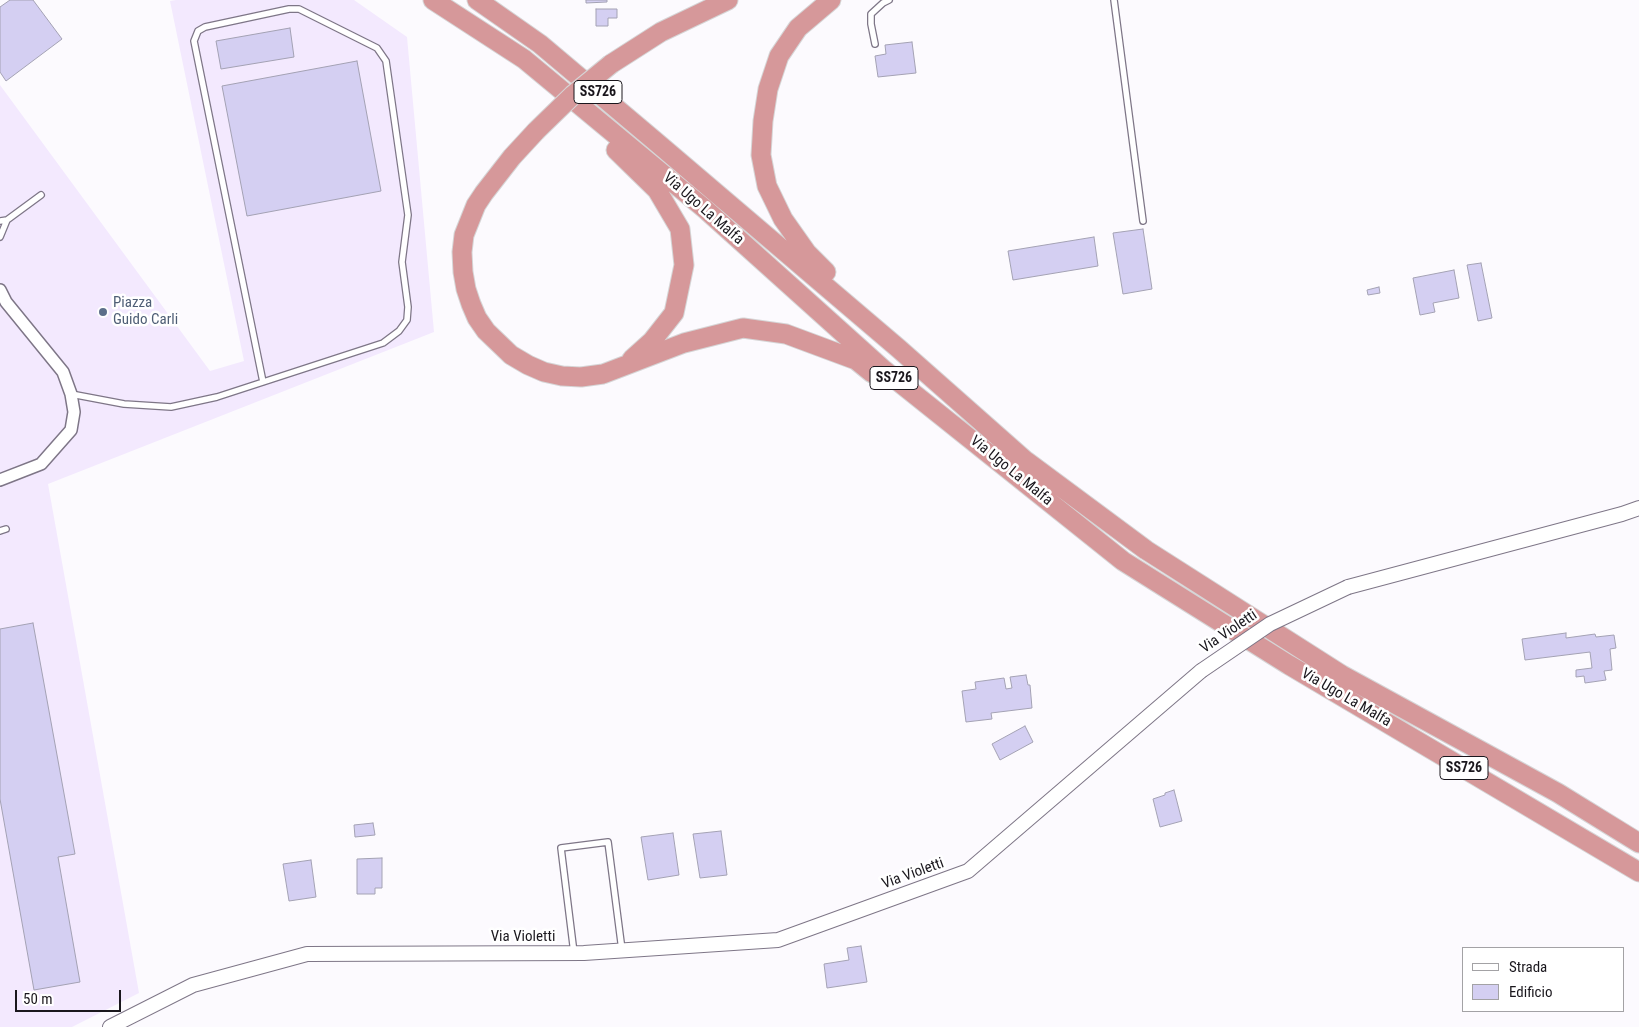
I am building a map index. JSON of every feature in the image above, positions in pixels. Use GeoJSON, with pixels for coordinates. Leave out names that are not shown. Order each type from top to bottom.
{"type":"FeatureCollection","features":[{"type":"Feature","properties":{"kind":"highway","name":"Via Ugo La Malfa"},"geometry":{"type":"LineString","coordinates":[[433,0],[524,59],[705,209],[884,370],[1122,561],[1289,664],[1639,872]]}},
{"type":"Feature","properties":{"kind":"highway","name":"Via Ugo La Malfa"},"geometry":{"type":"LineString","coordinates":[[477,0],[540,44],[898,348],[1026,461],[1146,550],[1342,675],[1558,793],[1639,843]]}},
{"type":"Feature","properties":{"kind":"highway"},"geometry":{"type":"LineString","coordinates":[[728,0],[661,32],[611,64],[573,95],[536,131],[493,181],[468,220],[462,252],[466,289],[477,318],[486,331],[511,355],[528,365],[544,372],[562,376],[581,377],[603,374],[684,343],[743,328],[786,334],[856,360],[1085,542],[1122,561]]}},
{"type":"Feature","properties":{"kind":"highway"},"geometry":{"type":"LineString","coordinates":[[832,0],[798,28],[779,56],[768,89],[763,121],[761,155],[767,186],[783,219],[807,253],[836,282],[888,328],[898,348]]}},
{"type":"Feature","properties":{"kind":"highway"},"geometry":{"type":"LineString","coordinates":[[524,59],[657,190],[680,229],[684,266],[674,312],[652,341],[621,368]]}},
{"type":"Feature","properties":{"kind":"street"},"geometry":{"type":"LineString","coordinates":[[0,290],[3,301],[62,372],[71,394],[74,412],[71,430],[41,464],[0,480]]}},
{"type":"Feature","properties":{"kind":"street","name":"Via Violetti"},"geometry":{"type":"LineString","coordinates":[[110,1027],[193,985],[307,954],[574,953],[778,940],[968,872],[1201,671],[1270,624],[1348,588],[1639,508]]}},
{"type":"Feature","properties":{"kind":"lane"},"geometry":{"type":"LineString","coordinates":[[875,44],[870,24],[871,14],[889,0]]}},
{"type":"Feature","properties":{"kind":"lane"},"geometry":{"type":"LineString","coordinates":[[1114,0],[1143,221]]}},
{"type":"Feature","properties":{"kind":"lane"},"geometry":{"type":"LineString","coordinates":[[71,394],[124,404],[171,407],[217,397],[263,382],[383,342],[399,331],[407,320],[408,307],[402,262],[408,215],[386,61],[377,48],[299,9],[289,9],[204,27],[198,31],[194,41],[263,382]]}},
{"type":"Feature","properties":{"kind":"lane"},"geometry":{"type":"LineString","coordinates":[[0,221],[7,220],[41,195]]}},
{"type":"Feature","properties":{"kind":"lane"},"geometry":{"type":"LineString","coordinates":[[0,237],[7,220]]}},
{"type":"Feature","properties":{"kind":"lane"},"geometry":{"type":"LineString","coordinates":[[1487,754],[1522,765]]}},
{"type":"Feature","properties":{"kind":"lane"},"geometry":{"type":"LineString","coordinates":[[1547,779],[1639,838]]}},
{"type":"Feature","properties":{"kind":"lane"},"geometry":{"type":"LineString","coordinates":[[574,953],[561,848],[608,842],[622,950]]}},
{"type":"Feature","properties":{"kind":"shaded area"},"geometry":{"type":"Polygon","coordinates":[[[354,0],[407,37],[434,332],[48,484],[139,993],[72,1027],[0,1027],[0,85],[210,371],[244,361],[170,1],[354,0]]]}},
{"type":"Feature","properties":{"kind":"building"},"geometry":{"type":"Polygon","coordinates":[[[10,0],[33,0],[62,39],[6,81],[0,72],[0,7],[10,0]]]}},
{"type":"Feature","properties":{"kind":"building"},"geometry":{"type":"Polygon","coordinates":[[[586,0],[607,0],[607,2],[586,3],[586,0]]]}},
{"type":"Feature","properties":{"kind":"building"},"geometry":{"type":"Polygon","coordinates":[[[596,9],[617,9],[617,18],[608,18],[608,26],[596,26],[596,9]]]}},
{"type":"Feature","properties":{"kind":"building"},"geometry":{"type":"Polygon","coordinates":[[[290,28],[294,57],[221,69],[216,41],[290,28]]]}},
{"type":"Feature","properties":{"kind":"building"},"geometry":{"type":"Polygon","coordinates":[[[912,42],[916,73],[878,77],[875,56],[886,54],[885,45],[912,42]]]}},
{"type":"Feature","properties":{"kind":"building"},"geometry":{"type":"Polygon","coordinates":[[[357,61],[381,191],[247,216],[222,86],[357,61]]]}},
{"type":"Feature","properties":{"kind":"building"},"geometry":{"type":"Polygon","coordinates":[[[1143,229],[1152,289],[1123,294],[1113,233],[1143,229]]]}},
{"type":"Feature","properties":{"kind":"building"},"geometry":{"type":"Polygon","coordinates":[[[1094,237],[1098,266],[1013,280],[1008,251],[1094,237]]]}},
{"type":"Feature","properties":{"kind":"building"},"geometry":{"type":"Polygon","coordinates":[[[1481,263],[1492,318],[1478,321],[1467,265],[1481,263]]]}},
{"type":"Feature","properties":{"kind":"building"},"geometry":{"type":"Polygon","coordinates":[[[1454,270],[1459,298],[1433,303],[1435,312],[1420,315],[1413,278],[1454,270]]]}},
{"type":"Feature","properties":{"kind":"building"},"geometry":{"type":"Polygon","coordinates":[[[1379,287],[1380,293],[1368,295],[1367,290],[1379,287]]]}},
{"type":"Feature","properties":{"kind":"building"},"geometry":{"type":"Polygon","coordinates":[[[33,623],[75,854],[58,857],[80,982],[34,990],[0,799],[0,629],[33,623]]]}},
{"type":"Feature","properties":{"kind":"building"},"geometry":{"type":"Polygon","coordinates":[[[1566,633],[1566,638],[1595,634],[1596,637],[1614,635],[1616,648],[1610,649],[1612,670],[1604,671],[1606,680],[1585,683],[1584,676],[1576,677],[1576,670],[1592,668],[1590,652],[1525,660],[1522,639],[1566,633]]]}},
{"type":"Feature","properties":{"kind":"building"},"geometry":{"type":"Polygon","coordinates":[[[1026,675],[1028,685],[1030,685],[1032,708],[991,713],[992,719],[966,722],[962,691],[976,689],[975,682],[1004,678],[1006,689],[1012,688],[1010,677],[1026,675]]]}},
{"type":"Feature","properties":{"kind":"building"},"geometry":{"type":"Polygon","coordinates":[[[1025,726],[1033,742],[1000,760],[992,744],[1025,726]]]}},
{"type":"Feature","properties":{"kind":"building"},"geometry":{"type":"Polygon","coordinates":[[[1174,790],[1182,821],[1160,827],[1153,799],[1174,790]]]}},
{"type":"Feature","properties":{"kind":"building"},"geometry":{"type":"Polygon","coordinates":[[[373,823],[375,835],[355,837],[354,825],[373,823]]]}},
{"type":"Feature","properties":{"kind":"building"},"geometry":{"type":"Polygon","coordinates":[[[721,831],[727,875],[700,878],[693,834],[721,831]]]}},
{"type":"Feature","properties":{"kind":"building"},"geometry":{"type":"Polygon","coordinates":[[[673,833],[679,875],[648,880],[641,837],[673,833]]]}},
{"type":"Feature","properties":{"kind":"building"},"geometry":{"type":"Polygon","coordinates":[[[382,858],[382,888],[375,888],[375,894],[357,894],[357,859],[382,858]]]}},
{"type":"Feature","properties":{"kind":"building"},"geometry":{"type":"Polygon","coordinates":[[[311,860],[316,897],[289,901],[283,864],[311,860]]]}},
{"type":"Feature","properties":{"kind":"building"},"geometry":{"type":"Polygon","coordinates":[[[861,946],[867,982],[827,988],[824,964],[849,960],[847,948],[861,946]]]}},
{"type":"Feature","properties":{"kind":"place","name":"Piazza Guido Carli"},"geometry":{"type":"Point","coordinates":[103,312]}}]}
